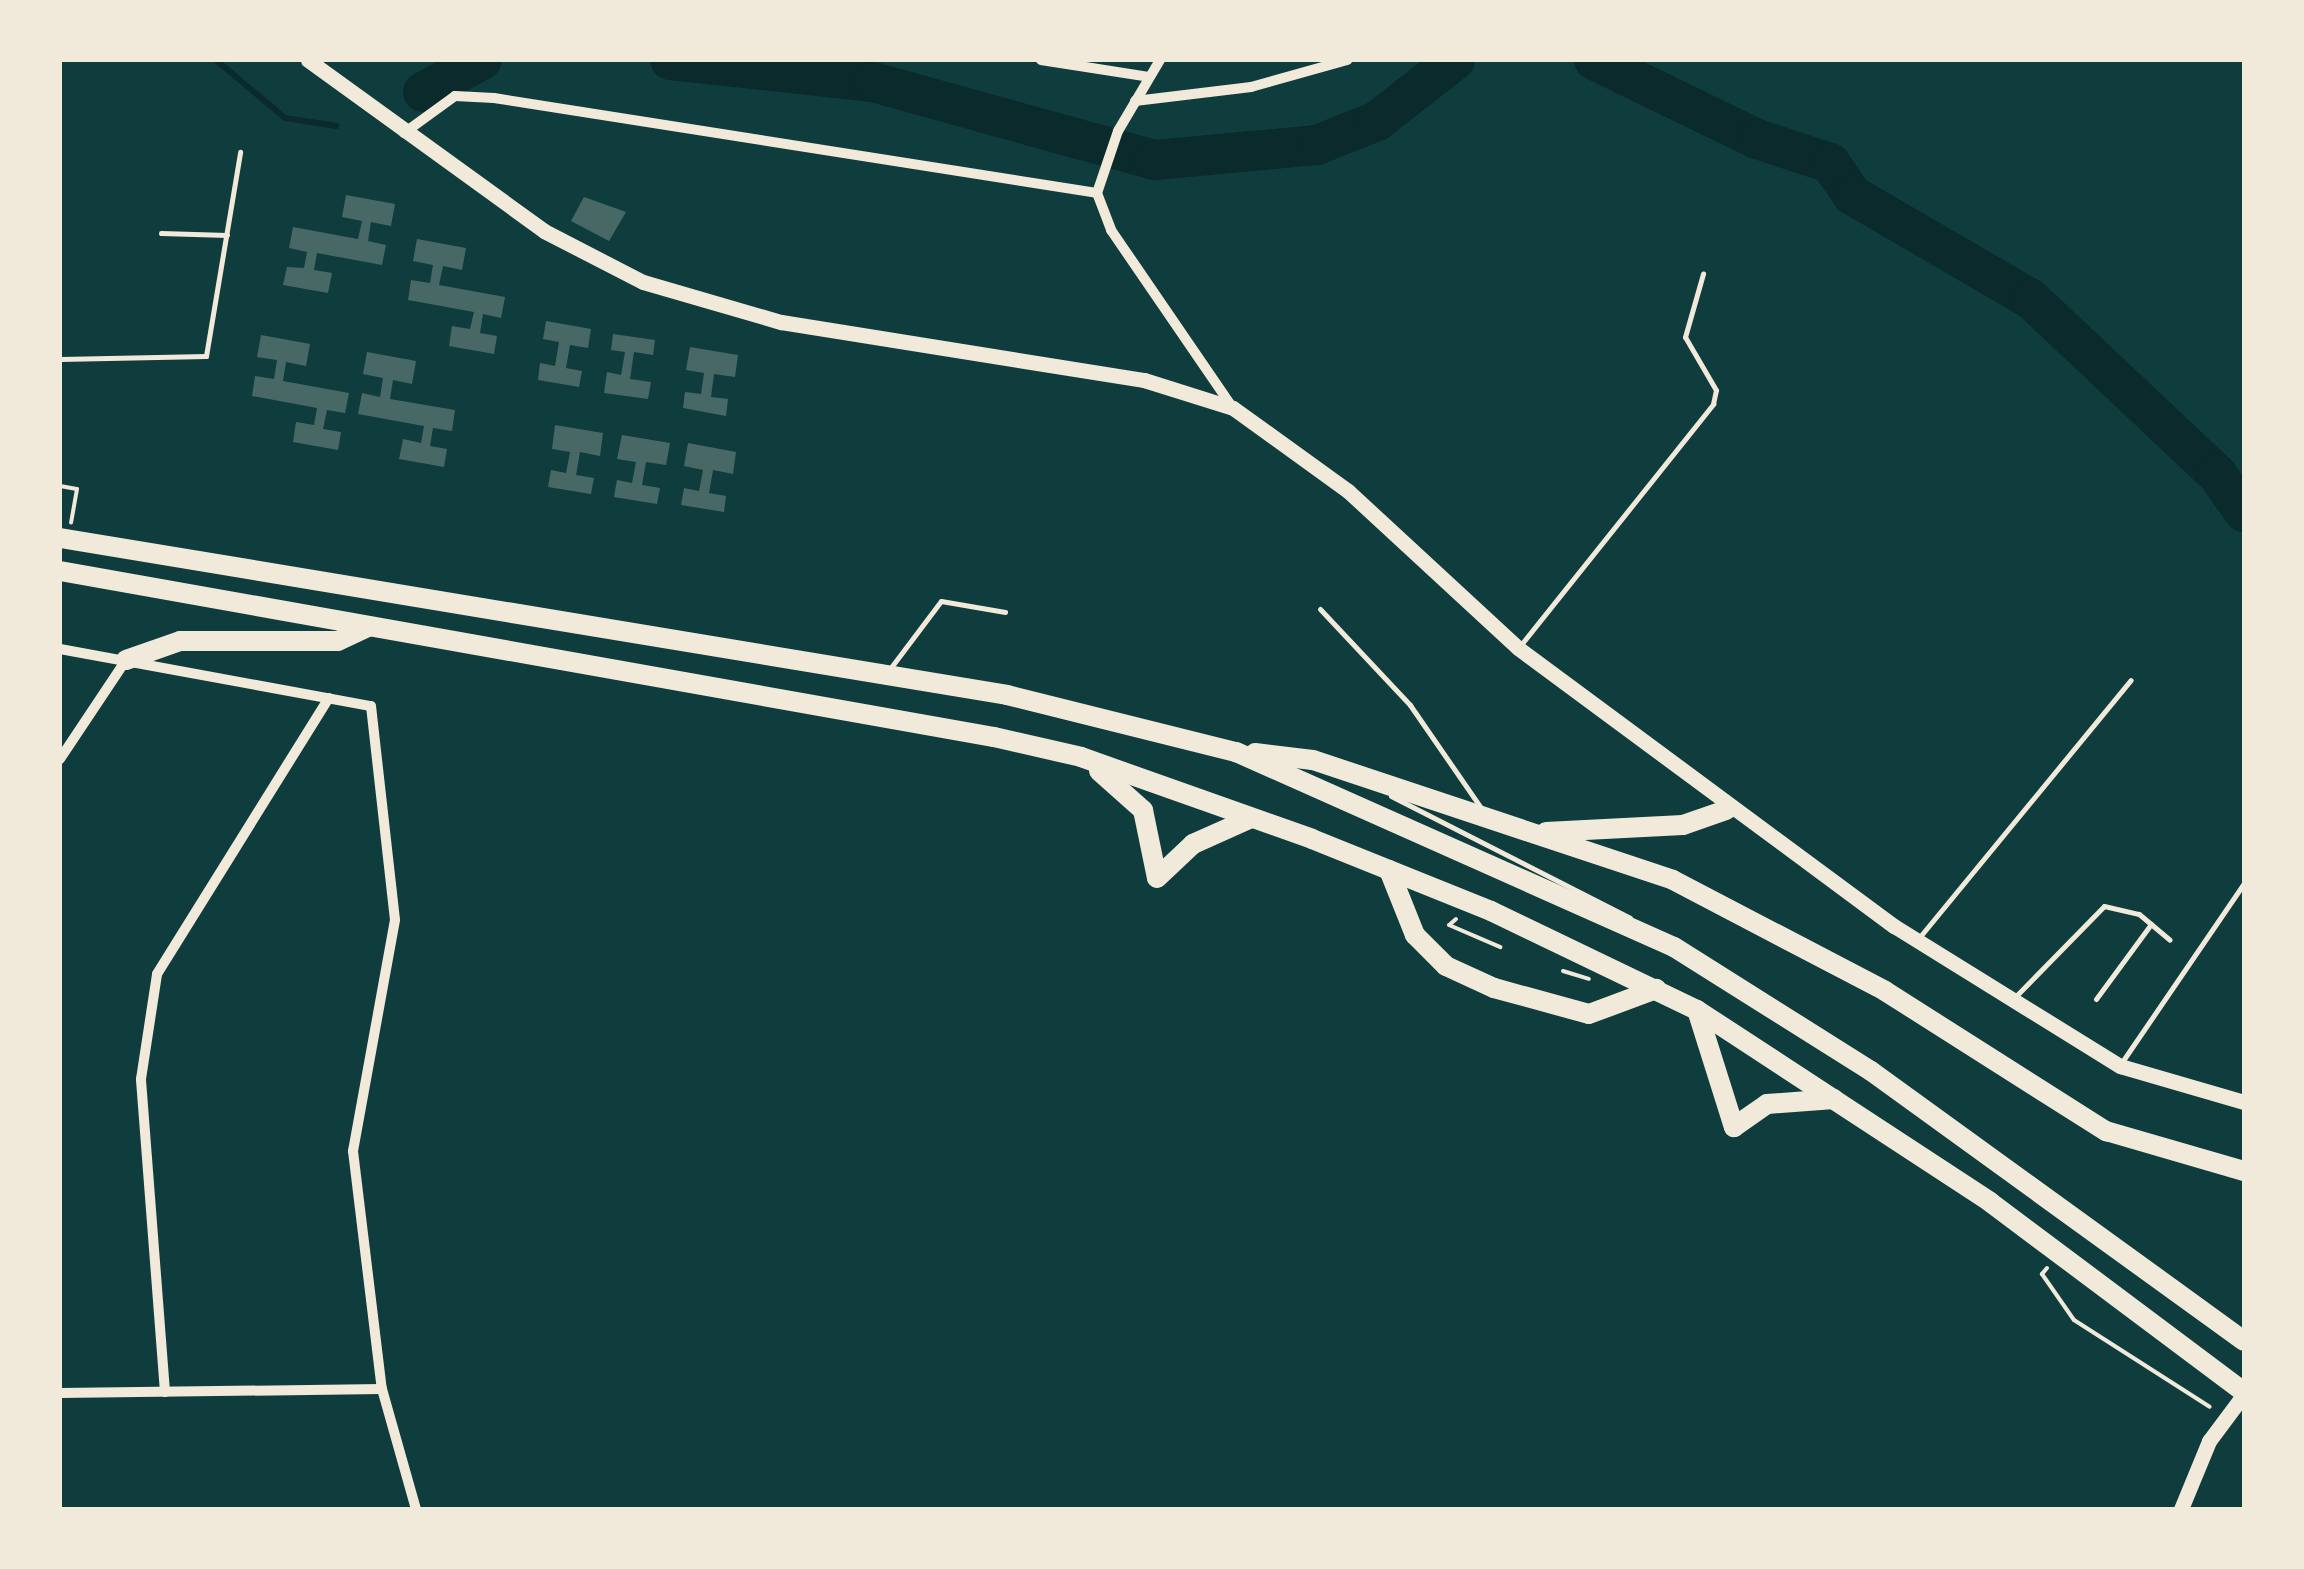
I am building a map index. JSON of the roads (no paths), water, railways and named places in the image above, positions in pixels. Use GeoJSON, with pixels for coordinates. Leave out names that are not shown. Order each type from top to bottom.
{"type":"FeatureCollection","features":[{"type":"Feature","properties":{"kind":"highway"},"geometry":{"type":"LineString","coordinates":[[60,538],[1067,706],[1236,752],[1674,947],[1871,1071],[2244,1341]]}},
{"type":"Feature","properties":{"kind":"highway"},"geometry":{"type":"LineString","coordinates":[[60,571],[1081,758],[1388,870],[1697,1010],[2058,1254],[2244,1393]]}},
{"type":"Feature","properties":{"kind":"highway"},"geometry":{"type":"LineString","coordinates":[[126,660],[180,642],[338,641],[368,627]]}},
{"type":"Feature","properties":{"kind":"highway"},"geometry":{"type":"LineString","coordinates":[[1236,752],[1314,760],[1674,880],[1814,952],[2106,1131],[2244,1171]]}},
{"type":"Feature","properties":{"kind":"highway"},"geometry":{"type":"LineString","coordinates":[[1081,758],[1143,810],[1157,878],[1193,844],[1248,819]]}},
{"type":"Feature","properties":{"kind":"highway"},"geometry":{"type":"LineString","coordinates":[[1542,833],[1683,825],[1726,810]]}},
{"type":"Feature","properties":{"kind":"highway"},"geometry":{"type":"LineString","coordinates":[[1388,870],[1416,936],[1446,966],[1494,988],[1589,1014],[1656,989]]}},
{"type":"Feature","properties":{"kind":"highway"},"geometry":{"type":"LineString","coordinates":[[1697,1010],[1734,1127],[1767,1104],[1834,1099]]}},
{"type":"Feature","properties":{"kind":"main road"},"geometry":{"type":"LineString","coordinates":[[308,60],[402,136],[544,231],[704,304],[1144,380],[1233,408],[1348,491],[1518,648],[1726,810],[1916,941],[2009,1003],[2120,1066],[2244,1102]]}},
{"type":"Feature","properties":{"kind":"main road"},"geometry":{"type":"LineString","coordinates":[[2181,1509],[2193,1471],[2244,1393]]}},
{"type":"Feature","properties":{"kind":"street"},"geometry":{"type":"LineString","coordinates":[[1041,60],[1148,77]]}},
{"type":"Feature","properties":{"kind":"street"},"geometry":{"type":"LineString","coordinates":[[1160,60],[1118,132],[1097,193],[1111,230],[1233,408]]}},
{"type":"Feature","properties":{"kind":"street"},"geometry":{"type":"LineString","coordinates":[[1136,101],[1250,87],[1346,60]]}},
{"type":"Feature","properties":{"kind":"street"},"geometry":{"type":"LineString","coordinates":[[402,136],[454,96],[494,98],[1097,193]]}},
{"type":"Feature","properties":{"kind":"street"},"geometry":{"type":"LineString","coordinates":[[60,649],[370,704],[395,920],[353,1151],[382,1388],[416,1509]]}},
{"type":"Feature","properties":{"kind":"street"},"geometry":{"type":"LineString","coordinates":[[60,760],[126,660]]}},
{"type":"Feature","properties":{"kind":"street"},"geometry":{"type":"LineString","coordinates":[[165,1392],[140,1080],[157,974],[329,698]]}},
{"type":"Feature","properties":{"kind":"street"},"geometry":{"type":"LineString","coordinates":[[60,1393],[382,1388]]}},
{"type":"Feature","properties":{"kind":"lane"},"geometry":{"type":"LineString","coordinates":[[60,359],[206,356],[240,152]]}},
{"type":"Feature","properties":{"kind":"lane"},"geometry":{"type":"LineString","coordinates":[[161,233],[227,236]]}},
{"type":"Feature","properties":{"kind":"lane"},"geometry":{"type":"LineString","coordinates":[[1518,648],[1714,404],[1716,390],[1685,337],[1703,274]]}},
{"type":"Feature","properties":{"kind":"lane"},"geometry":{"type":"LineString","coordinates":[[886,674],[941,602],[1006,612]]}},
{"type":"Feature","properties":{"kind":"lane"},"geometry":{"type":"LineString","coordinates":[[1320,609],[1410,705],[1485,814]]}},
{"type":"Feature","properties":{"kind":"lane"},"geometry":{"type":"LineString","coordinates":[[1916,941],[2132,680]]}},
{"type":"Feature","properties":{"kind":"lane"},"geometry":{"type":"LineString","coordinates":[[1314,760],[1588,888],[1674,947]]}},
{"type":"Feature","properties":{"kind":"lane"},"geometry":{"type":"LineString","coordinates":[[2120,1066],[2244,882]]}},
{"type":"Feature","properties":{"kind":"lane"},"geometry":{"type":"LineString","coordinates":[[2009,1003],[2104,906],[2151,924],[2170,940]]}},
{"type":"Feature","properties":{"kind":"lane"},"geometry":{"type":"LineString","coordinates":[[2096,999],[2151,924]]}},
{"type":"Feature","properties":{"kind":"waterway"},"geometry":{"type":"LineString","coordinates":[[216,60],[285,118],[336,126]]}},
{"type":"Feature","properties":{"kind":"waterway"},"geometry":{"type":"LineString","coordinates":[[423,92],[482,60]]}},
{"type":"Feature","properties":{"kind":"waterway"},"geometry":{"type":"LineString","coordinates":[[670,60],[873,82],[1155,160],[1317,145],[1377,121],[1455,60]]}},
{"type":"Feature","properties":{"kind":"waterway"},"geometry":{"type":"LineString","coordinates":[[1594,60],[1757,139],[1830,163],[1852,195],[2031,299],[2217,474],[2244,512]]}}]}
